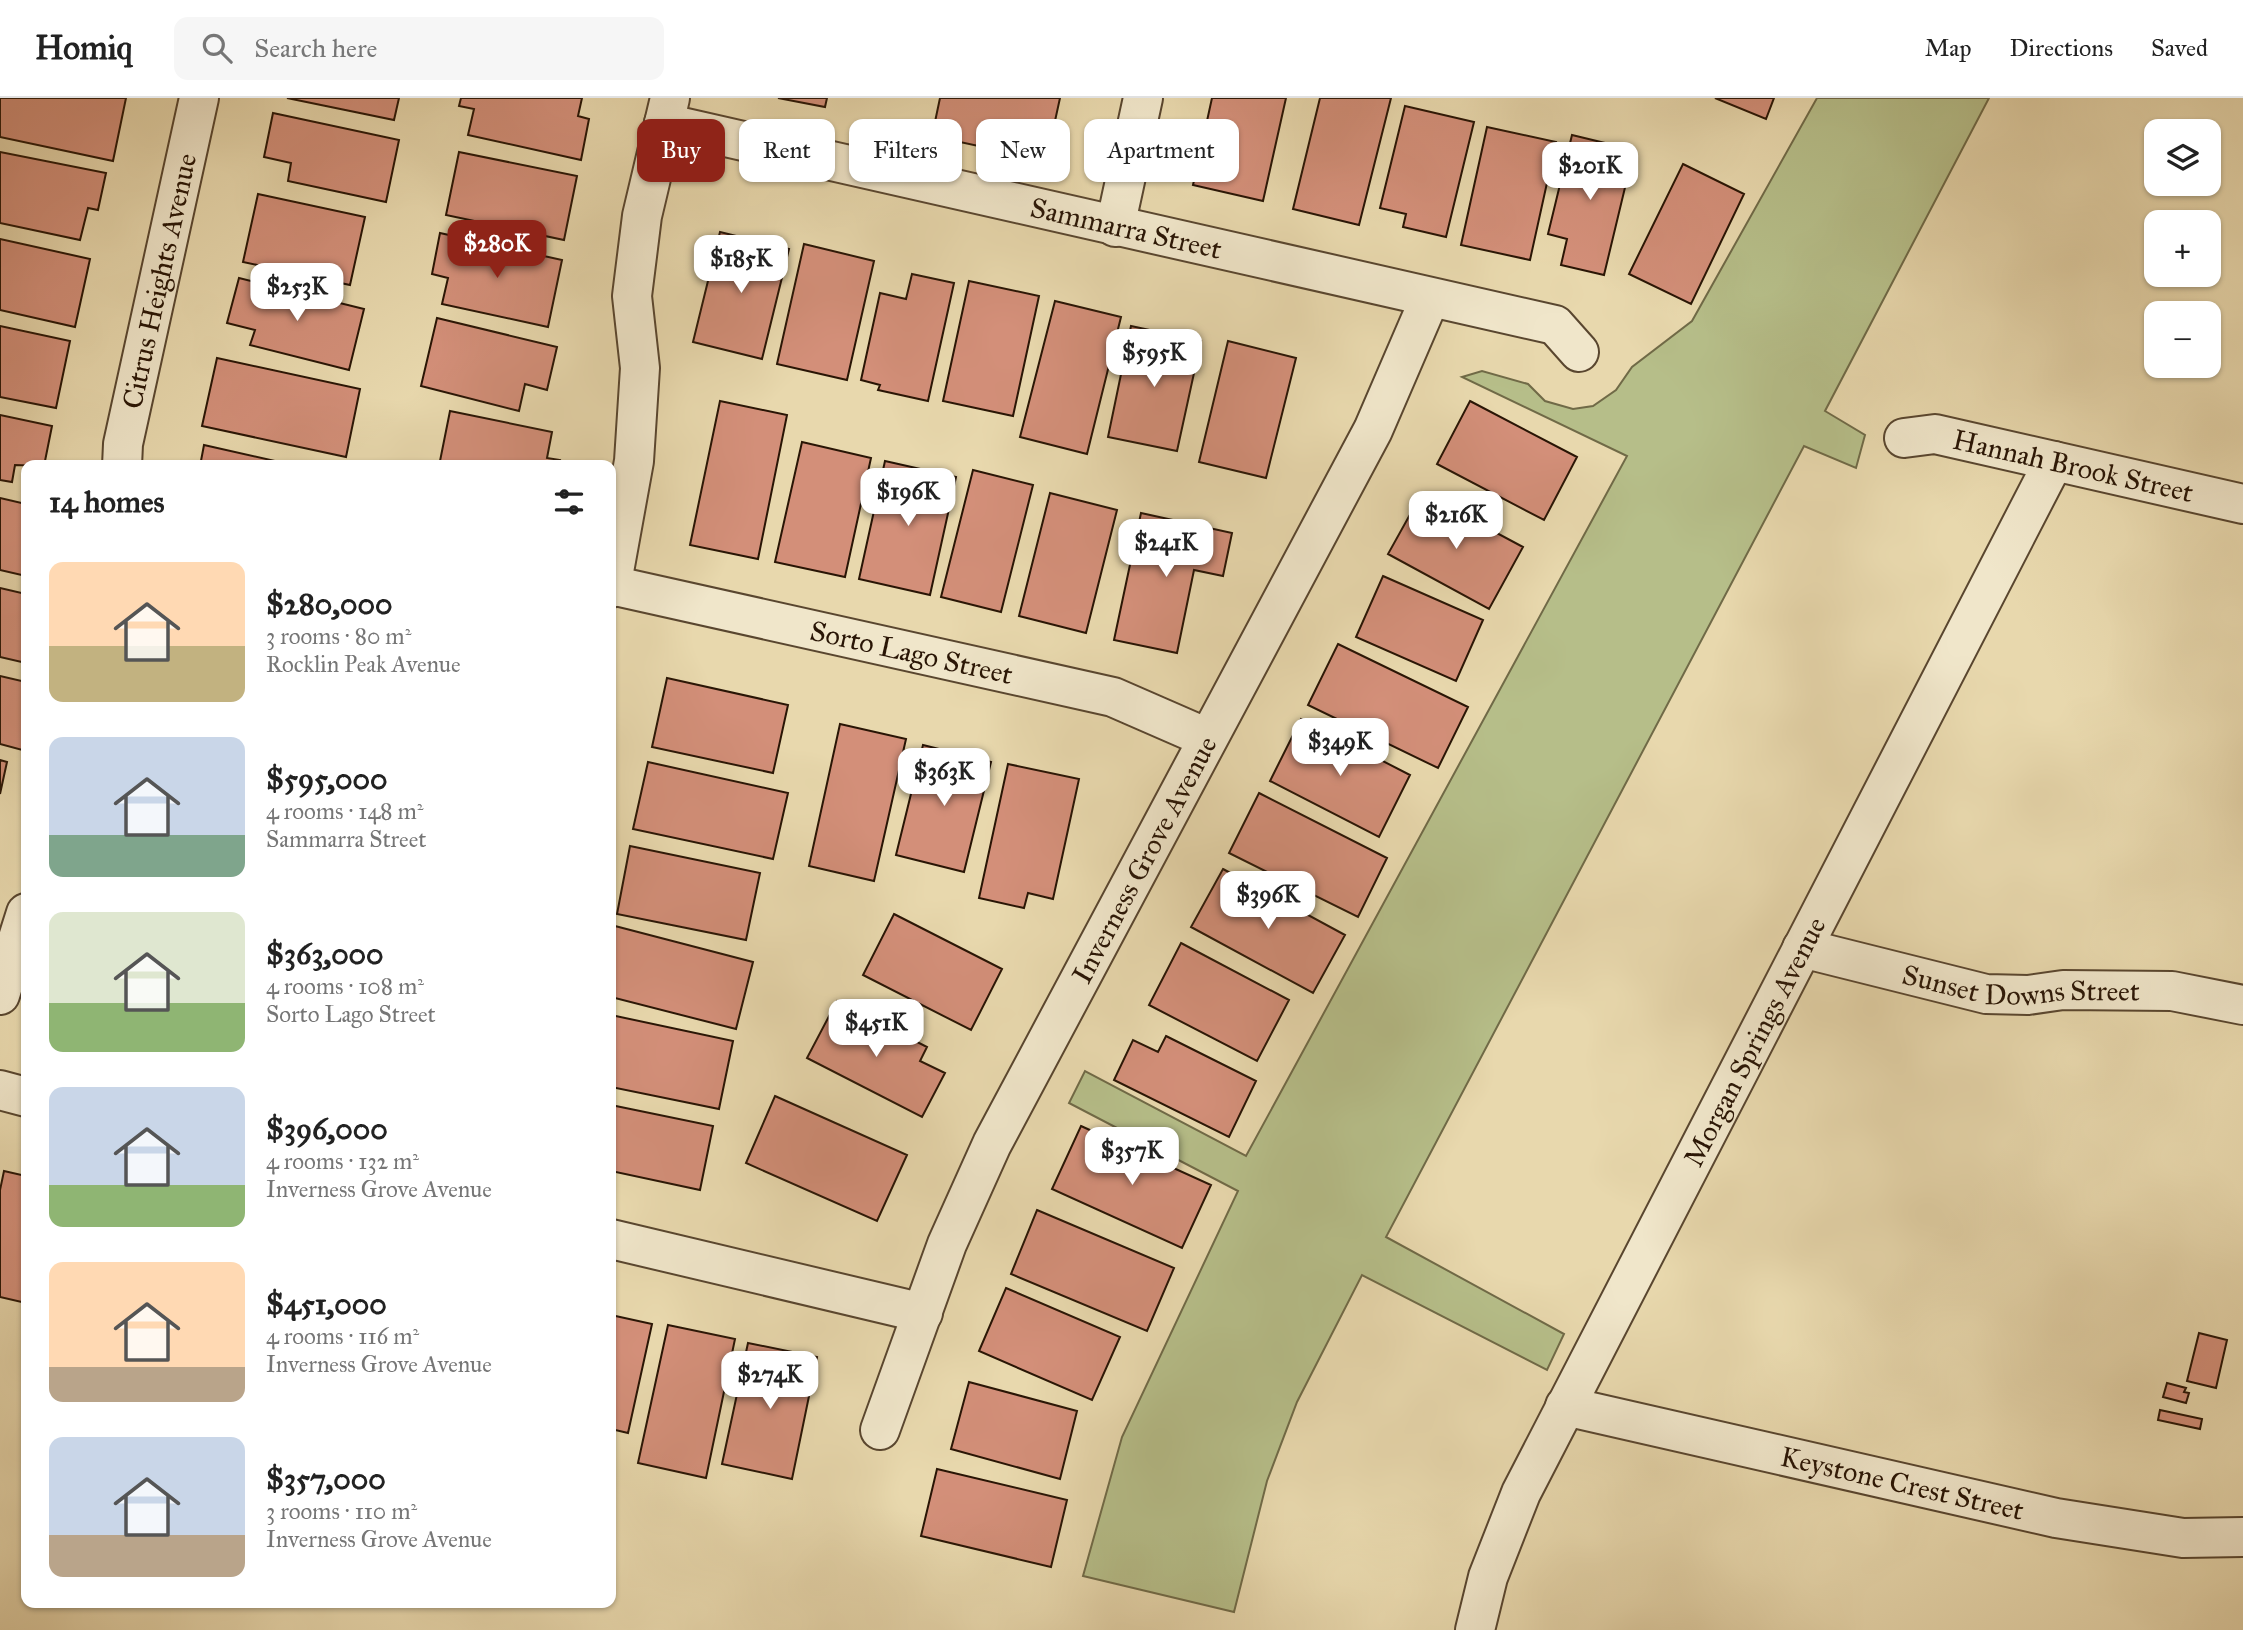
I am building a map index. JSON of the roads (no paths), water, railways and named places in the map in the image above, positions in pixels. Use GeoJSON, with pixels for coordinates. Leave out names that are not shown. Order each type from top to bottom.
{"type":"FeatureCollection","features":[{"type":"Feature","properties":{"kind":"street","name":"Citrus Heights Avenue"},"geometry":{"type":"LineString","coordinates":[[122,460],[123,444],[199,98]]}},
{"type":"Feature","properties":{"kind":"street"},"geometry":{"type":"LineString","coordinates":[[1115,227],[1143,98]]}},
{"type":"Feature","properties":{"kind":"street"},"geometry":{"type":"LineString","coordinates":[[616,560],[634,461],[640,368],[632,296],[642,215],[667,110]]}},
{"type":"Feature","properties":{"kind":"street","name":"Sammarra Street"},"geometry":{"type":"LineString","coordinates":[[667,110],[1115,227],[1555,326],[1579,352]]}},
{"type":"Feature","properties":{"kind":"street","name":"Inverness Grove Avenue"},"geometry":{"type":"LineString","coordinates":[[880,1430],[899,1370],[923,1313],[947,1244],[992,1144],[1373,430],[1430,298]]}},
{"type":"Feature","properties":{"kind":"street","name":"Hannah Brook Street"},"geometry":{"type":"LineString","coordinates":[[1904,439],[1935,434],[2243,504]]}},
{"type":"Feature","properties":{"kind":"street","name":"Morgan Springs Avenue"},"geometry":{"type":"LineString","coordinates":[[1475,1630],[1488,1577],[1521,1493],[2054,461]]}},
{"type":"Feature","properties":{"kind":"street","name":"Sorto Lago Street"},"geometry":{"type":"LineString","coordinates":[[616,588],[1113,697],[1207,738]]}},
{"type":"Feature","properties":{"kind":"street"},"geometry":{"type":"LineString","coordinates":[[0,995],[21,929]]}},
{"type":"Feature","properties":{"kind":"street","name":"Sunset Downs Street"},"geometry":{"type":"LineString","coordinates":[[1802,948],[1986,994],[2028,995],[2063,990],[2172,991],[2243,1004]]}},
{"type":"Feature","properties":{"kind":"street"},"geometry":{"type":"LineString","coordinates":[[0,1090],[21,1096]]}},
{"type":"Feature","properties":{"kind":"street"},"geometry":{"type":"LineString","coordinates":[[616,1239],[923,1313]]}},
{"type":"Feature","properties":{"kind":"street","name":"Keystone Crest Street"},"geometry":{"type":"LineString","coordinates":[[1565,1406],[2056,1518],[2183,1538],[2243,1537]]}}]}
